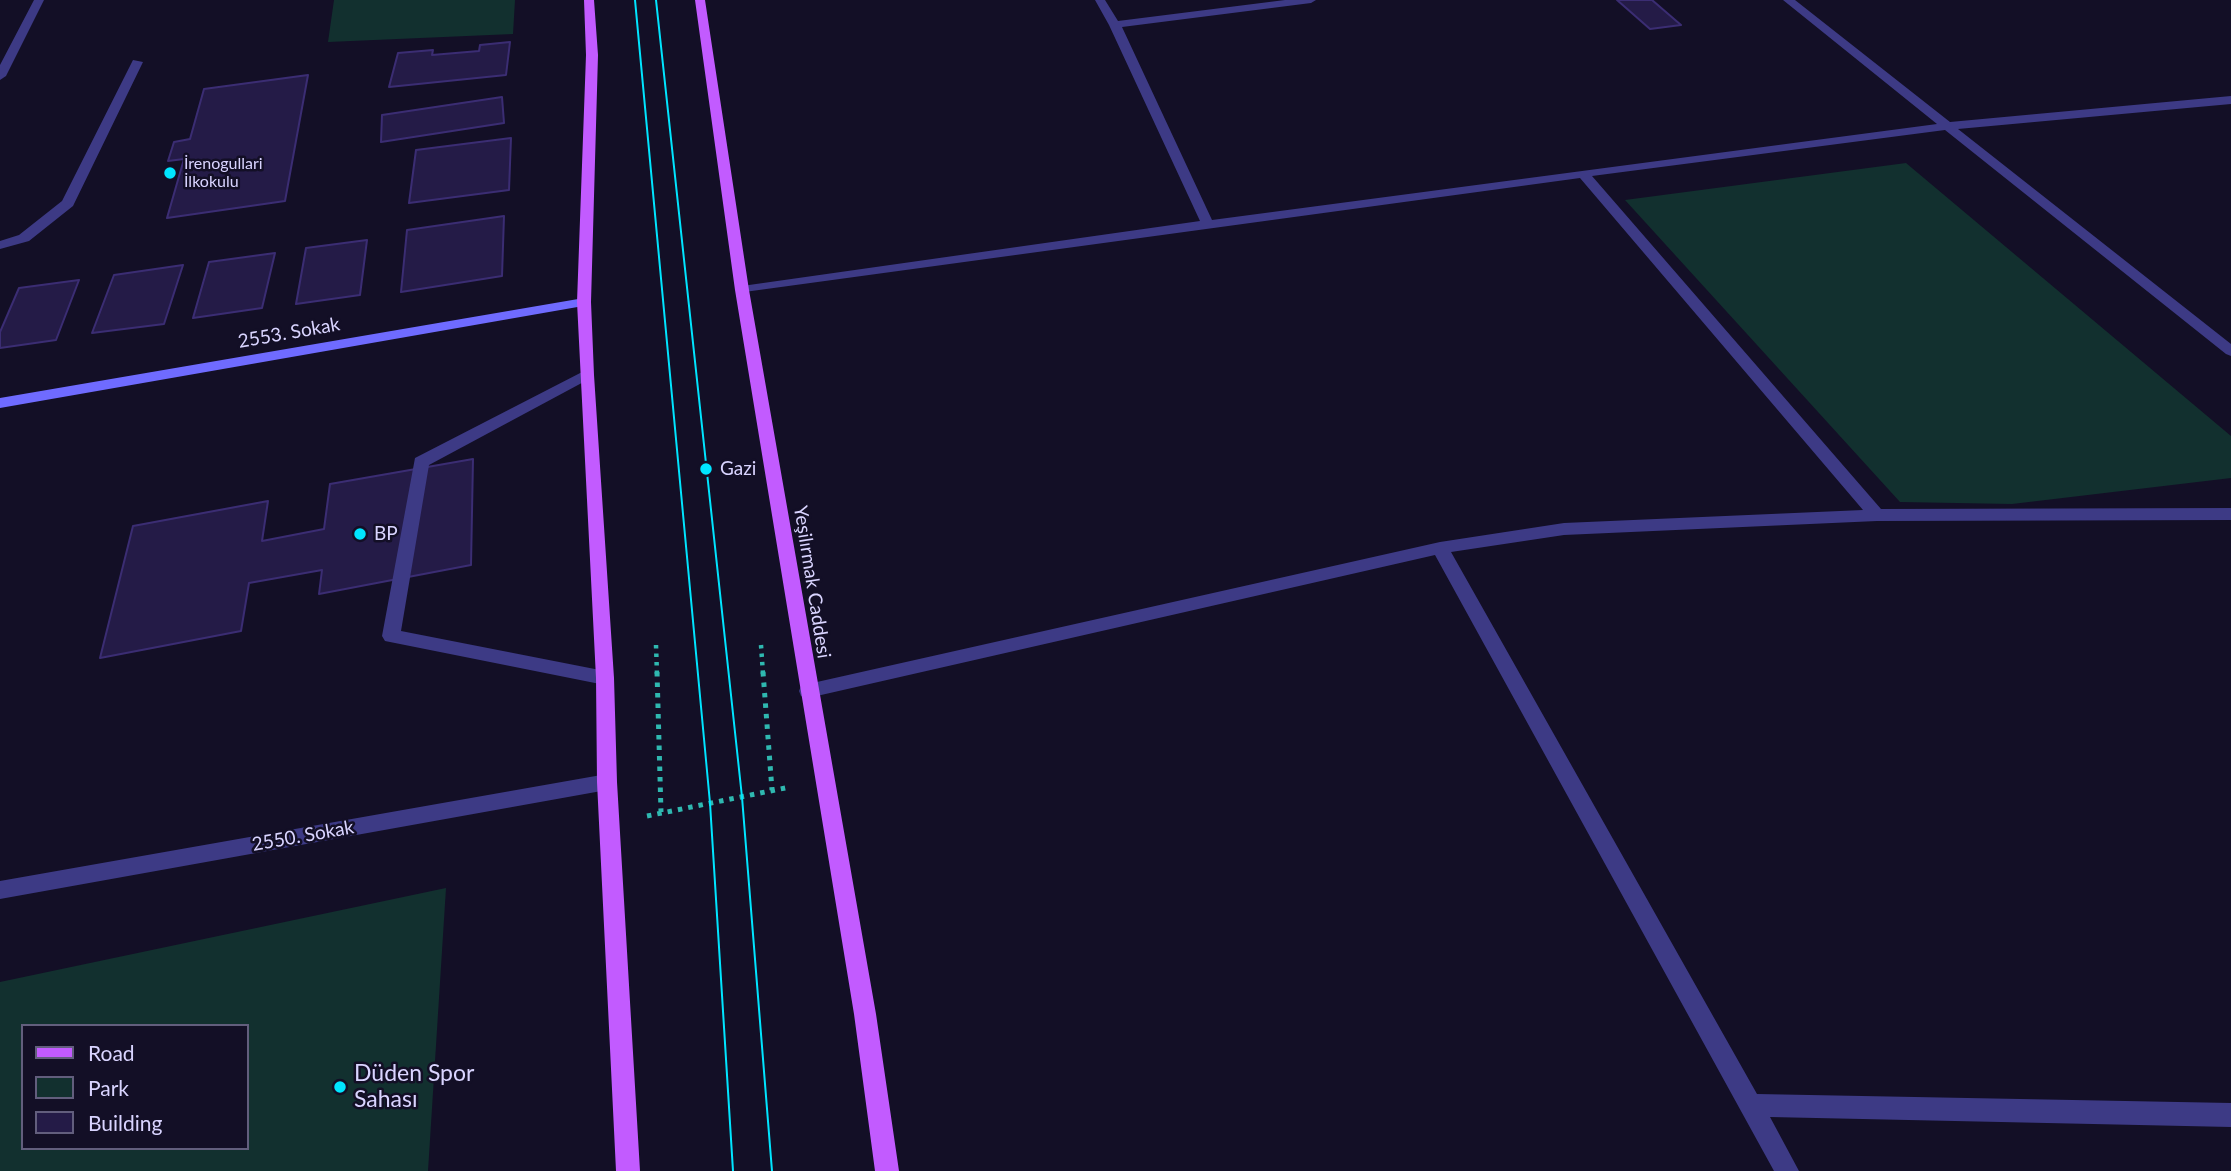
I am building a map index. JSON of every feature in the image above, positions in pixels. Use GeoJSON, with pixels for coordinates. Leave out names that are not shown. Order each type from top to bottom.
{"type":"FeatureCollection","features":[{"type":"Feature","properties":{"kind":"main road"},"geometry":{"type":"LineString","coordinates":[[589,0],[592,55],[584,302],[586,375],[606,678],[607,782],[628,1171]]}},
{"type":"Feature","properties":{"kind":"main road","name":"Yeşilırmak Caddesi"},"geometry":{"type":"LineString","coordinates":[[700,0],[742,290],[865,1014],[887,1171]]}},
{"type":"Feature","properties":{"kind":"street"},"geometry":{"type":"LineString","coordinates":[[0,76],[39,0]]}},
{"type":"Feature","properties":{"kind":"street"},"geometry":{"type":"LineString","coordinates":[[1100,0],[1115,24],[1208,225]]}},
{"type":"Feature","properties":{"kind":"street"},"geometry":{"type":"LineString","coordinates":[[1115,24],[1311,0]]}},
{"type":"Feature","properties":{"kind":"street"},"geometry":{"type":"LineString","coordinates":[[1788,0],[1951,126],[2231,351]]}},
{"type":"Feature","properties":{"kind":"street"},"geometry":{"type":"LineString","coordinates":[[0,245],[23,238],[68,203],[137,62]]}},
{"type":"Feature","properties":{"kind":"street"},"geometry":{"type":"LineString","coordinates":[[742,290],[1951,126],[2231,100]]}},
{"type":"Feature","properties":{"kind":"street"},"geometry":{"type":"LineString","coordinates":[[1584,175],[1877,515]]}},
{"type":"Feature","properties":{"kind":"street","name":"2553. Sokak"},"geometry":{"type":"LineString","coordinates":[[0,403],[584,302]]}},
{"type":"Feature","properties":{"kind":"street"},"geometry":{"type":"LineString","coordinates":[[586,375],[421,462],[391,636],[606,678]]}},
{"type":"Feature","properties":{"kind":"street"},"geometry":{"type":"LineString","coordinates":[[808,691],[1440,548],[1564,529],[1877,515],[2231,514]]}},
{"type":"Feature","properties":{"kind":"street"},"geometry":{"type":"LineString","coordinates":[[1440,548],[1787,1171]]}},
{"type":"Feature","properties":{"kind":"street","name":"2550. Sokak"},"geometry":{"type":"LineString","coordinates":[[0,890],[607,782]]}},
{"type":"Feature","properties":{"kind":"street"},"geometry":{"type":"LineString","coordinates":[[1752,1105],[2231,1115]]}},
{"type":"Feature","properties":{"kind":"path"},"geometry":{"type":"LineString","coordinates":[[761,640],[772,790]]}},
{"type":"Feature","properties":{"kind":"path"},"geometry":{"type":"LineString","coordinates":[[656,645],[661,813]]}},
{"type":"Feature","properties":{"kind":"path"},"geometry":{"type":"LineString","coordinates":[[609,824],[824,780]]}},
{"type":"Feature","properties":{"kind":"green space"},"geometry":{"type":"Polygon","coordinates":[[[334,0],[515,0],[513,34],[328,42],[334,0]]]}},
{"type":"Feature","properties":{"kind":"green space"},"geometry":{"type":"Polygon","coordinates":[[[1906,163],[2231,436],[2231,478],[2012,504],[1900,502],[1625,200],[1906,163]]]}},
{"type":"Feature","properties":{"kind":"green space","name":"Düden Spor Sahası"},"geometry":{"type":"Polygon","coordinates":[[[446,888],[428,1171],[0,1171],[0,982],[446,888]]]}},
{"type":"Feature","properties":{"kind":"building"},"geometry":{"type":"Polygon","coordinates":[[[1617,0],[1652,0],[1681,25],[1650,29],[1617,0]]]}},
{"type":"Feature","properties":{"kind":"building"},"geometry":{"type":"Polygon","coordinates":[[[510,42],[506,75],[389,87],[398,53],[433,50],[432,55],[479,51],[480,45],[510,42]]]}},
{"type":"Feature","properties":{"kind":"building"},"geometry":{"type":"Polygon","coordinates":[[[308,75],[285,201],[167,218],[184,159],[168,161],[174,142],[190,139],[204,89],[308,75]]]}},
{"type":"Feature","properties":{"kind":"building"},"geometry":{"type":"Polygon","coordinates":[[[502,97],[504,123],[381,142],[382,115],[502,97]]]}},
{"type":"Feature","properties":{"kind":"building"},"geometry":{"type":"Polygon","coordinates":[[[511,138],[509,190],[409,203],[416,150],[511,138]]]}},
{"type":"Feature","properties":{"kind":"building"},"geometry":{"type":"Polygon","coordinates":[[[504,216],[502,276],[401,292],[407,230],[504,216]]]}},
{"type":"Feature","properties":{"kind":"building"},"geometry":{"type":"Polygon","coordinates":[[[367,240],[360,295],[296,304],[306,248],[367,240]]]}},
{"type":"Feature","properties":{"kind":"building"},"geometry":{"type":"Polygon","coordinates":[[[275,253],[262,308],[193,318],[209,262],[275,253]]]}},
{"type":"Feature","properties":{"kind":"building"},"geometry":{"type":"Polygon","coordinates":[[[183,265],[164,324],[92,333],[114,275],[183,265]]]}},
{"type":"Feature","properties":{"kind":"building"},"geometry":{"type":"Polygon","coordinates":[[[79,280],[56,340],[0,348],[0,332],[19,288],[79,280]]]}},
{"type":"Feature","properties":{"kind":"building"},"geometry":{"type":"Polygon","coordinates":[[[473,459],[471,565],[319,594],[322,570],[249,583],[241,631],[100,658],[133,526],[268,501],[262,541],[324,529],[330,484],[473,459]]]}},
{"type":"Feature","properties":{"kind":"tram line"},"geometry":{"type":"LineString","coordinates":[[635,0],[710,803],[733,1171]]}},
{"type":"Feature","properties":{"kind":"tram line"},"geometry":{"type":"LineString","coordinates":[[656,0],[742,797],[772,1171]]}},
{"type":"Feature","properties":{"kind":"place","name":"İrenogullari İlkokulu"},"geometry":{"type":"Point","coordinates":[170,173]}},
{"type":"Feature","properties":{"kind":"place","name":"Gazi"},"geometry":{"type":"Point","coordinates":[706,469]}},
{"type":"Feature","properties":{"kind":"place","name":"BP"},"geometry":{"type":"Point","coordinates":[360,534]}},
{"type":"Feature","properties":{"kind":"place","name":"Düden Spor Sahası"},"geometry":{"type":"Point","coordinates":[340,1087]}}]}
